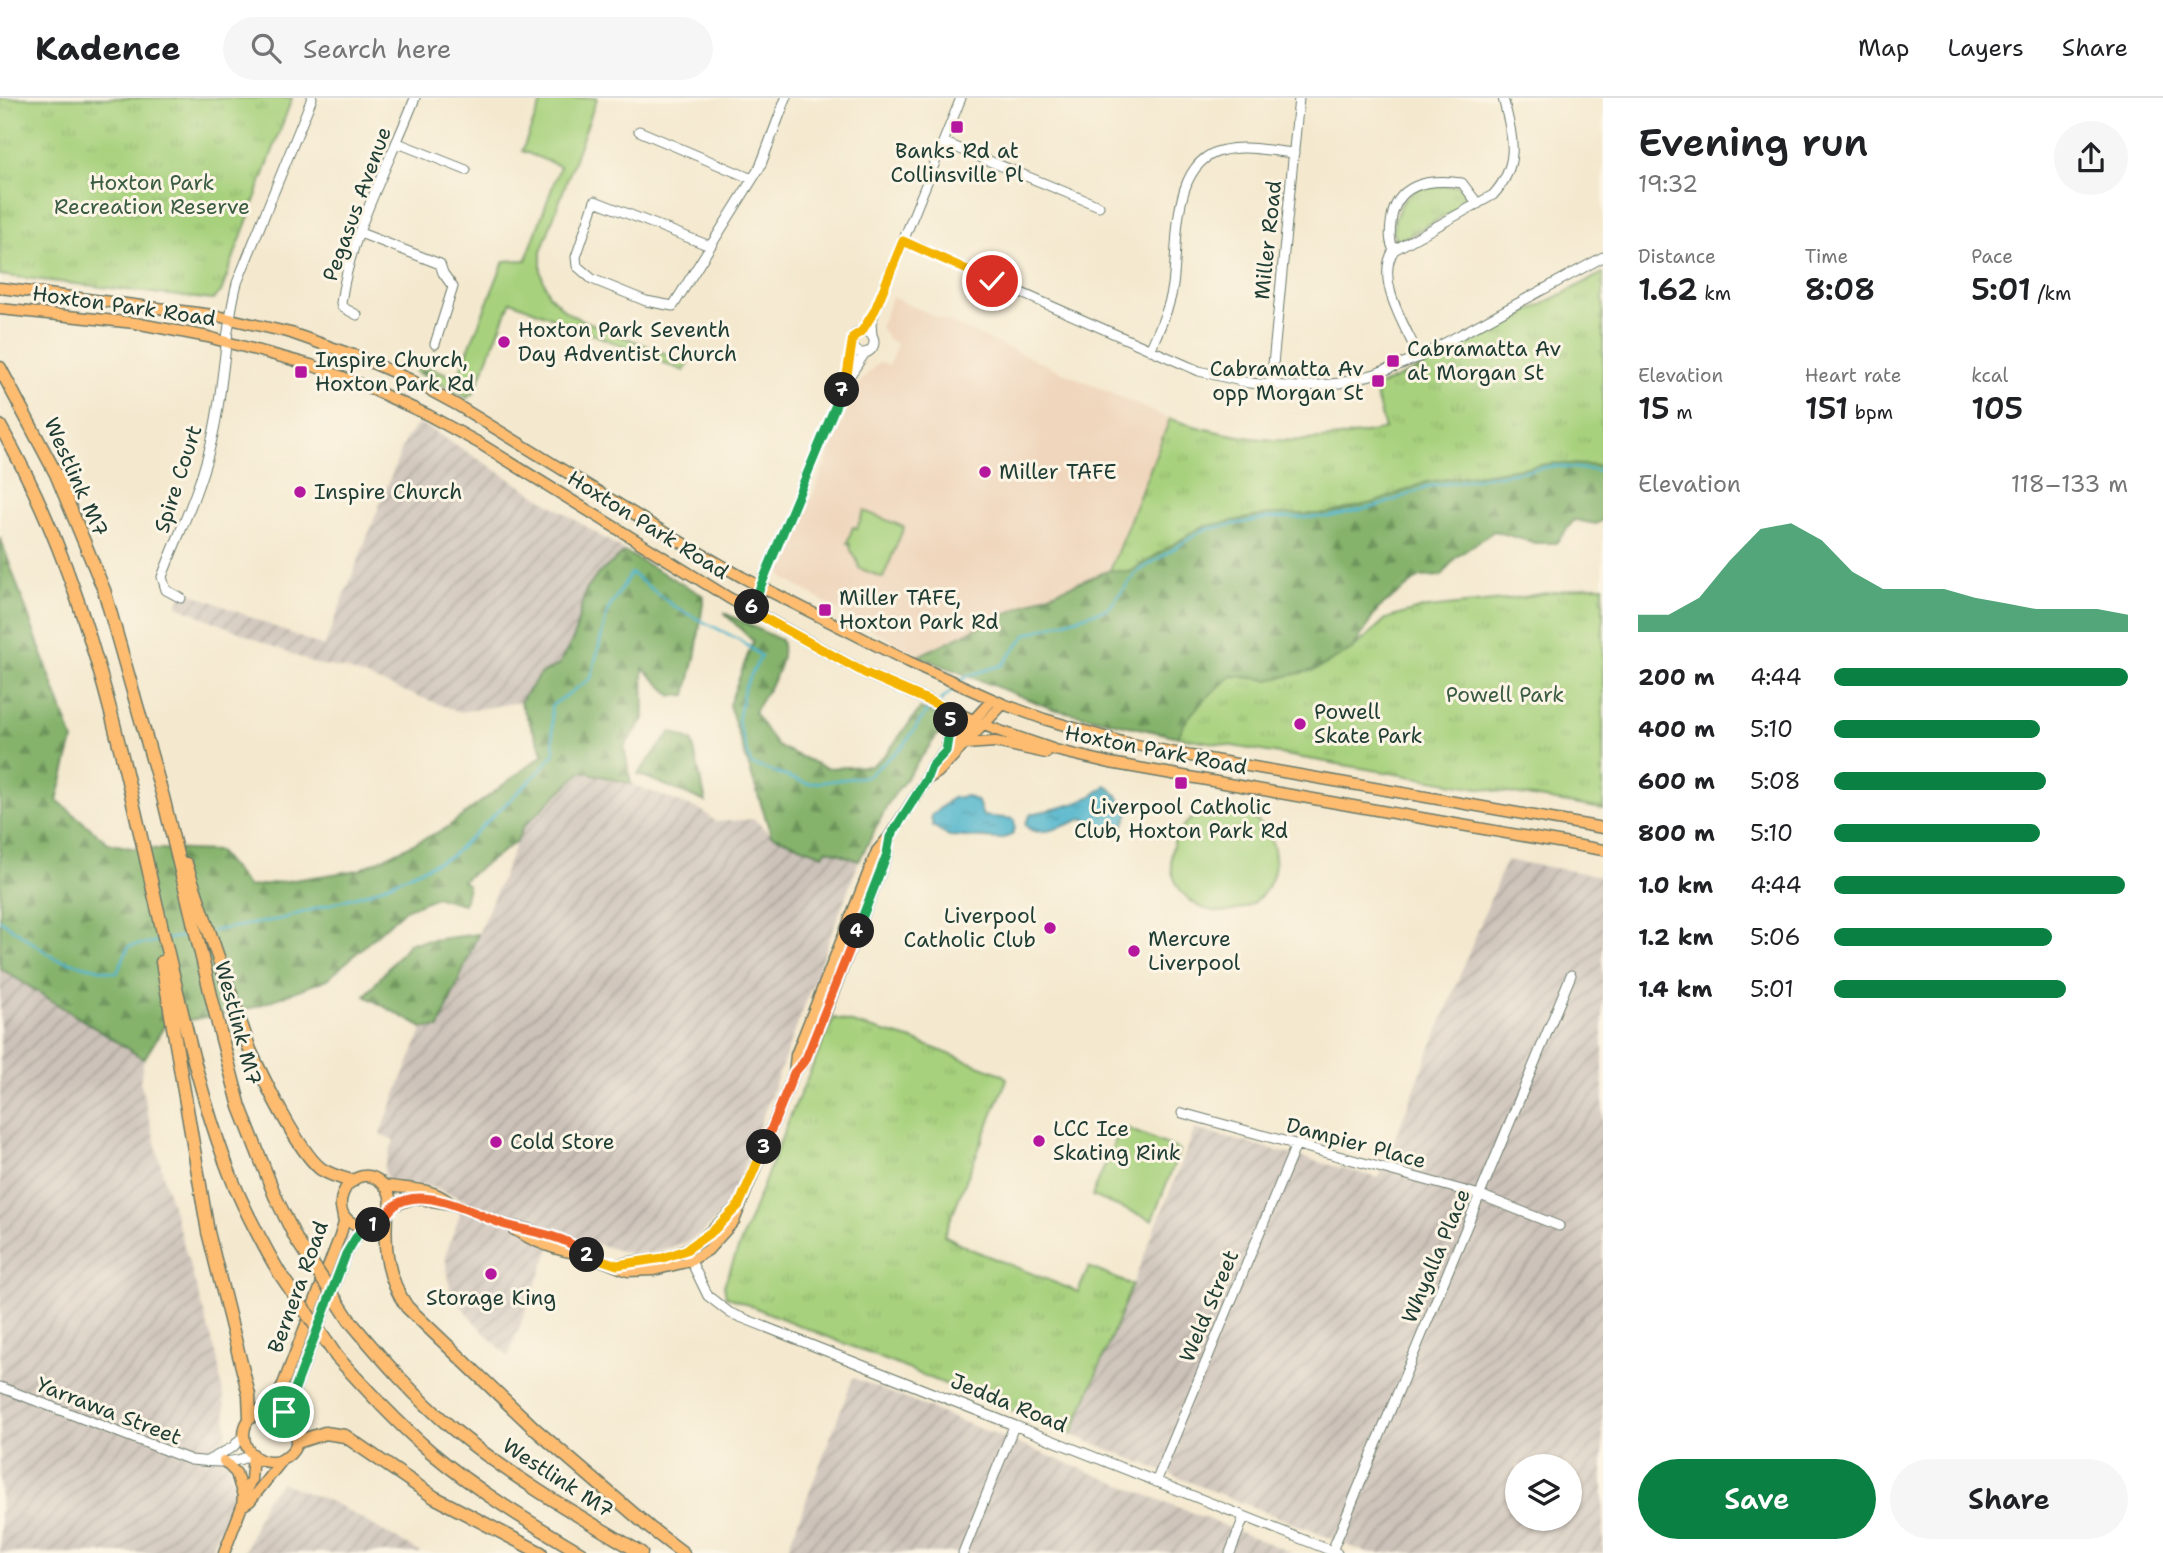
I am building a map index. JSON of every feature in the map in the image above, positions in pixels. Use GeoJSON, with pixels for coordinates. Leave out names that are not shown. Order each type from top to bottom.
{"type":"FeatureCollection","features":[{"type":"Feature","properties":{"kind":"highway","name":"Westlink M7"},"geometry":{"type":"LineString","coordinates":[[0,368],[56,474],[104,590],[163,797],[226,1055],[255,1151],[296,1239],[350,1321],[402,1380],[463,1437],[523,1481],[641,1553]]}},
{"type":"Feature","properties":{"kind":"highway"},"geometry":{"type":"LineString","coordinates":[[0,426],[49,524],[78,603],[104,689],[194,1063],[225,1163],[242,1202],[280,1275],[337,1357],[401,1425],[449,1466],[498,1502],[581,1553]]}},
{"type":"Feature","properties":{"kind":"highway"},"geometry":{"type":"LineString","coordinates":[[163,797],[250,1049],[284,1115],[314,1162],[329,1174],[352,1181]]}},
{"type":"Feature","properties":{"kind":"highway"},"geometry":{"type":"LineString","coordinates":[[146,863],[206,1222],[249,1395],[250,1418]]}},
{"type":"Feature","properties":{"kind":"highway"},"geometry":{"type":"LineString","coordinates":[[388,1211],[385,1240],[387,1262],[400,1297],[419,1320],[535,1429],[683,1553]]}},
{"type":"Feature","properties":{"kind":"highway"},"geometry":{"type":"LineString","coordinates":[[297,1442],[325,1433],[345,1436],[434,1497],[541,1553]]}},
{"type":"Feature","properties":{"kind":"main road","name":"Hoxton Park Road"},"geometry":{"type":"LineString","coordinates":[[0,288],[135,303],[229,318],[290,333],[379,366],[428,389],[672,537],[761,587],[801,605],[839,628],[998,701],[1122,741],[1179,754],[1603,828]]}},
{"type":"Feature","properties":{"kind":"main road","name":"Hoxton Park Road"},"geometry":{"type":"LineString","coordinates":[[0,309],[135,323],[227,341],[311,365],[363,385],[428,415],[479,443],[750,610],[865,673],[950,711],[1055,750],[1093,760],[1603,849]]}},
{"type":"Feature","properties":{"kind":"main road"},"geometry":{"type":"LineString","coordinates":[[452,1204],[442,1195],[427,1190],[384,1185],[369,1177],[352,1181],[342,1194],[342,1210],[352,1223],[368,1227],[379,1223],[388,1211],[415,1198],[452,1204],[507,1225],[526,1237],[565,1252],[585,1254],[617,1265],[688,1255],[739,1205],[794,1073],[796,1055],[877,850],[890,837],[926,780],[931,767],[998,701]]}},
{"type":"Feature","properties":{"kind":"main road"},"geometry":{"type":"LineString","coordinates":[[946,751],[952,724],[950,711]]}},
{"type":"Feature","properties":{"kind":"main road"},"geometry":{"type":"LineString","coordinates":[[926,780],[938,772],[965,744],[979,722]]}},
{"type":"Feature","properties":{"kind":"main road"},"geometry":{"type":"LineString","coordinates":[[965,744],[995,742],[1093,760]]}},
{"type":"Feature","properties":{"kind":"main road"},"geometry":{"type":"LineString","coordinates":[[384,1185],[390,1195],[388,1211]]}},
{"type":"Feature","properties":{"kind":"main road","name":"Bernera Road"},"geometry":{"type":"LineString","coordinates":[[262,1410],[278,1395],[290,1368],[340,1236],[344,1223],[342,1210]]}},
{"type":"Feature","properties":{"kind":"main road","name":"Bernera Road"},"geometry":{"type":"LineString","coordinates":[[295,1423],[292,1403],[298,1379],[346,1254],[358,1234],[368,1227]]}},
{"type":"Feature","properties":{"kind":"main road"},"geometry":{"type":"LineString","coordinates":[[243,1501],[250,1501],[297,1442],[295,1423],[284,1412],[270,1408],[262,1410],[250,1418],[244,1435],[248,1448],[252,1454],[267,1461],[284,1458]]}},
{"type":"Feature","properties":{"kind":"main road"},"geometry":{"type":"LineString","coordinates":[[223,1553],[251,1480],[252,1454]]}},
{"type":"Feature","properties":{"kind":"main road"},"geometry":{"type":"LineString","coordinates":[[224,1461],[236,1473],[243,1501]]}},
{"type":"Feature","properties":{"kind":"street","name":"Spire Court"},"geometry":{"type":"LineString","coordinates":[[181,598],[166,590],[162,577],[209,451],[229,318],[237,283],[312,98]]}},
{"type":"Feature","properties":{"kind":"street","name":"Pegasus Avenue"},"geometry":{"type":"LineString","coordinates":[[357,315],[342,307],[341,303],[347,271],[415,98]]}},
{"type":"Feature","properties":{"kind":"street"},"geometry":{"type":"LineString","coordinates":[[710,246],[595,201],[576,257],[577,266],[592,279],[646,301],[673,306],[760,167],[786,98]]}},
{"type":"Feature","properties":{"kind":"street"},"geometry":{"type":"LineString","coordinates":[[846,381],[866,353],[872,350],[874,345],[870,328],[875,310],[961,98]]}},
{"type":"Feature","properties":{"kind":"street","name":"Miller Road"},"geometry":{"type":"LineString","coordinates":[[1271,385],[1299,98]]}},
{"type":"Feature","properties":{"kind":"street"},"geometry":{"type":"LineString","coordinates":[[1394,250],[1478,204],[1500,188],[1512,163],[1511,131],[1503,98]]}},
{"type":"Feature","properties":{"kind":"street"},"geometry":{"type":"LineString","coordinates":[[639,131],[752,179]]}},
{"type":"Feature","properties":{"kind":"street"},"geometry":{"type":"LineString","coordinates":[[943,142],[1099,206]]}},
{"type":"Feature","properties":{"kind":"street"},"geometry":{"type":"LineString","coordinates":[[398,143],[466,170]]}},
{"type":"Feature","properties":{"kind":"street"},"geometry":{"type":"LineString","coordinates":[[1150,350],[1168,308],[1173,287],[1182,200],[1189,175],[1203,160],[1226,149],[1294,153]]}},
{"type":"Feature","properties":{"kind":"street"},"geometry":{"type":"LineString","coordinates":[[1419,357],[1387,283],[1387,268],[1394,250],[1390,235],[1395,205],[1400,196],[1413,186],[1462,183],[1478,204]]}},
{"type":"Feature","properties":{"kind":"street"},"geometry":{"type":"LineString","coordinates":[[360,233],[440,264],[453,287],[435,344]]}},
{"type":"Feature","properties":{"kind":"street"},"geometry":{"type":"LineString","coordinates":[[903,241],[1214,376],[1271,385],[1310,386],[1340,383],[1376,374],[1419,357],[1603,257]]}},
{"type":"Feature","properties":{"kind":"street"},"geometry":{"type":"LineString","coordinates":[[750,610],[846,381],[853,337],[862,331],[875,310]]}},
{"type":"Feature","properties":{"kind":"street"},"geometry":{"type":"LineString","coordinates":[[862,331],[872,335]]}},
{"type":"Feature","properties":{"kind":"street"},"geometry":{"type":"LineString","coordinates":[[853,347],[857,352],[866,353]]}},
{"type":"Feature","properties":{"kind":"street","name":"Whyalla Place"},"geometry":{"type":"LineString","coordinates":[[1335,1552],[1571,975]]}},
{"type":"Feature","properties":{"kind":"street","name":"Dampier Place"},"geometry":{"type":"LineString","coordinates":[[1182,1113],[1480,1195],[1559,1226]]}},
{"type":"Feature","properties":{"kind":"street","name":"Weld Street"},"geometry":{"type":"LineString","coordinates":[[1156,1482],[1296,1145]]}},
{"type":"Feature","properties":{"kind":"street","name":"Jedda Road"},"geometry":{"type":"LineString","coordinates":[[688,1255],[708,1296],[730,1313],[1335,1552]]}},
{"type":"Feature","properties":{"kind":"street","name":"Yarrawa Street"},"geometry":{"type":"LineString","coordinates":[[0,1387],[184,1458],[214,1463],[252,1454]]}},
{"type":"Feature","properties":{"kind":"street"},"geometry":{"type":"LineString","coordinates":[[963,1553],[1014,1426]]}},
{"type":"Feature","properties":{"kind":"street"},"geometry":{"type":"LineString","coordinates":[[207,1461],[233,1447],[244,1435]]}},
{"type":"Feature","properties":{"kind":"street"},"geometry":{"type":"LineString","coordinates":[[1230,1553],[1244,1517]]}},
{"type":"Feature","properties":{"kind":"shaded area","name":"Miller TAFE"},"geometry":{"type":"Polygon","coordinates":[[[892,297],[1170,419],[1110,570],[1042,597],[918,656],[783,578],[781,572],[858,384],[879,362],[889,365],[897,344],[888,339],[880,327],[892,297]]]}},
{"type":"Feature","properties":{"kind":"shaded area"},"geometry":{"type":"Polygon","coordinates":[[[418,424],[429,428],[625,551],[598,574],[585,592],[574,637],[559,665],[540,674],[520,702],[460,712],[345,669],[315,664],[177,606],[184,590],[324,647],[406,438],[418,424]]]}},
{"type":"Feature","properties":{"kind":"shaded area"},"geometry":{"type":"Polygon","coordinates":[[[582,771],[631,784],[703,811],[716,822],[754,819],[771,835],[824,855],[827,849],[859,861],[732,1198],[721,1214],[704,1231],[687,1242],[652,1253],[628,1253],[556,1233],[508,1357],[451,1294],[445,1256],[465,1200],[432,1187],[390,1181],[384,1168],[394,1140],[380,1134],[423,1028],[439,1027],[523,827],[582,771]]]}},
{"type":"Feature","properties":{"kind":"shaded area"},"geometry":{"type":"Polygon","coordinates":[[[1506,860],[1603,876],[1603,1553],[1367,1553],[1072,1435],[1195,1129],[1379,1178],[1506,860]]]}},
{"type":"Feature","properties":{"kind":"shaded area"},"geometry":{"type":"Polygon","coordinates":[[[0,968],[144,1059],[140,1081],[166,1185],[217,1357],[225,1405],[234,1492],[210,1553],[0,1553],[0,968]]]}},
{"type":"Feature","properties":{"kind":"shaded area"},"geometry":{"type":"Polygon","coordinates":[[[853,1378],[1293,1553],[786,1553],[853,1378]]]}},
{"type":"Feature","properties":{"kind":"shaded area"},"geometry":{"type":"Polygon","coordinates":[[[281,1482],[334,1503],[421,1553],[244,1553],[264,1501],[281,1482]]]}},
{"type":"Feature","properties":{"kind":"green space","name":"Hoxton Park Recreation Reserve"},"geometry":{"type":"Polygon","coordinates":[[[0,98],[292,98],[221,292],[212,300],[0,275],[0,98]]]}},
{"type":"Feature","properties":{"kind":"green space"},"geometry":{"type":"Polygon","coordinates":[[[543,98],[597,98],[541,252],[541,273],[549,295],[575,317],[689,363],[684,371],[511,301],[473,395],[469,394],[468,398],[416,372],[418,367],[422,368],[421,372],[433,377],[435,374],[424,371],[429,367],[457,378],[504,261],[526,260],[560,166],[522,151],[543,98]]]}},
{"type":"Feature","properties":{"kind":"green space"},"geometry":{"type":"Polygon","coordinates":[[[1457,185],[1468,195],[1468,203],[1396,241],[1395,220],[1407,196],[1421,188],[1457,185]]]}},
{"type":"Feature","properties":{"kind":"green space"},"geometry":{"type":"Polygon","coordinates":[[[1603,273],[1603,466],[1554,463],[1427,482],[1376,502],[1326,514],[1270,514],[1201,527],[1129,572],[1110,570],[1170,419],[1226,434],[1277,440],[1328,439],[1385,429],[1374,388],[1416,370],[1603,273]]]}},
{"type":"Feature","properties":{"kind":"green space"},"geometry":{"type":"Polygon","coordinates":[[[1554,463],[1603,466],[1603,520],[1596,524],[1574,520],[1556,543],[1535,543],[1494,531],[1455,558],[1442,576],[1420,577],[1378,609],[1352,650],[1315,670],[1269,680],[1232,676],[1193,712],[1179,737],[1053,709],[918,656],[1042,597],[1110,570],[1130,572],[1201,527],[1270,514],[1326,514],[1376,502],[1427,482],[1554,463]]]}},
{"type":"Feature","properties":{"kind":"green space"},"geometry":{"type":"Polygon","coordinates":[[[864,511],[904,527],[883,578],[859,568],[850,544],[847,543],[853,527],[857,528],[864,511]]]}},
{"type":"Feature","properties":{"kind":"green space"},"geometry":{"type":"Polygon","coordinates":[[[0,537],[73,740],[57,800],[108,843],[131,848],[218,851],[248,887],[359,870],[445,829],[544,754],[520,702],[540,674],[559,665],[574,637],[585,592],[598,574],[625,552],[704,596],[696,653],[686,695],[672,696],[643,668],[644,719],[624,747],[631,784],[582,771],[523,827],[517,841],[462,881],[468,885],[464,904],[436,897],[403,911],[328,979],[252,1008],[165,1025],[144,1059],[0,968],[0,537]]]}},
{"type":"Feature","properties":{"kind":"green space","name":"Powell Park"},"geometry":{"type":"Polygon","coordinates":[[[1603,586],[1603,809],[1179,737],[1193,712],[1232,676],[1269,680],[1315,670],[1352,650],[1386,619],[1419,609],[1503,600],[1603,586]]]}},
{"type":"Feature","properties":{"kind":"green space"},"geometry":{"type":"Polygon","coordinates":[[[724,613],[781,640],[779,668],[754,712],[777,746],[826,768],[871,766],[886,754],[920,709],[939,715],[941,730],[889,802],[859,861],[827,849],[823,855],[771,835],[729,705],[753,641],[724,613]]]}},
{"type":"Feature","properties":{"kind":"green space"},"geometry":{"type":"Polygon","coordinates":[[[671,732],[692,741],[706,802],[638,774],[671,732]]]}},
{"type":"Feature","properties":{"kind":"green space"},"geometry":{"type":"Polygon","coordinates":[[[1223,808],[1243,812],[1260,823],[1271,840],[1275,860],[1271,880],[1260,897],[1243,908],[1223,912],[1203,908],[1186,897],[1175,880],[1171,860],[1175,840],[1186,823],[1203,812],[1223,808]]]}},
{"type":"Feature","properties":{"kind":"green space"},"geometry":{"type":"Polygon","coordinates":[[[478,934],[439,1028],[423,1028],[365,996],[409,943],[478,934]]]}},
{"type":"Feature","properties":{"kind":"green space"},"geometry":{"type":"Polygon","coordinates":[[[834,1018],[910,1039],[1002,1074],[1007,1079],[944,1235],[968,1248],[1078,1292],[1089,1267],[1132,1285],[1072,1435],[726,1296],[724,1285],[789,1119],[834,1018]]]}},
{"type":"Feature","properties":{"kind":"green space"},"geometry":{"type":"Polygon","coordinates":[[[1121,1126],[1180,1150],[1152,1220],[1092,1196],[1121,1126]]]}},
{"type":"Feature","properties":{"kind":"water"},"geometry":{"type":"Polygon","coordinates":[[[1106,785],[1130,811],[1118,837],[1096,829],[1084,818],[1044,831],[1030,829],[1025,824],[1031,814],[1080,801],[1106,785]]]}},
{"type":"Feature","properties":{"kind":"water"},"geometry":{"type":"Polygon","coordinates":[[[967,796],[978,802],[983,816],[1014,819],[1015,828],[1012,835],[1001,839],[949,836],[933,826],[931,816],[952,798],[967,796]]]}},
{"type":"Feature","properties":{"kind":"waterway"},"geometry":{"type":"LineString","coordinates":[[960,682],[967,676],[1002,665],[1027,634],[1109,608],[1136,573],[1203,530],[1268,518],[1328,517],[1378,506],[1431,486],[1554,466],[1603,471]]}},
{"type":"Feature","properties":{"kind":"waterway"},"geometry":{"type":"LineString","coordinates":[[212,931],[281,919],[371,892],[451,856],[538,773],[554,754],[551,706],[591,678],[608,610],[631,573],[676,608],[740,640],[761,656],[744,688],[738,722],[751,764],[808,784],[868,776],[904,745],[932,707]]}},
{"type":"Feature","properties":{"kind":"waterway"},"geometry":{"type":"LineString","coordinates":[[940,701],[956,687]]}},
{"type":"Feature","properties":{"kind":"waterway"},"geometry":{"type":"LineString","coordinates":[[0,920],[56,959],[117,973],[129,946],[161,941]]}},
{"type":"Feature","properties":{"kind":"waterway"},"geometry":{"type":"LineString","coordinates":[[167,939],[192,935]]}},
{"type":"Feature","properties":{"kind":"place","name":"Banks Rd at Collinsville Pl"},"geometry":{"type":"Point","coordinates":[957,127]}},
{"type":"Feature","properties":{"kind":"place","name":"Hoxton Park Seventh Day Adventist Church"},"geometry":{"type":"Point","coordinates":[504,342]}},
{"type":"Feature","properties":{"kind":"place","name":"Cabramatta Av at Morgan St"},"geometry":{"type":"Point","coordinates":[1393,361]}},
{"type":"Feature","properties":{"kind":"place","name":"Inspire Church, Hoxton Park Rd"},"geometry":{"type":"Point","coordinates":[301,372]}},
{"type":"Feature","properties":{"kind":"place","name":"Cabramatta Av opp Morgan St"},"geometry":{"type":"Point","coordinates":[1378,381]}},
{"type":"Feature","properties":{"kind":"place","name":"Miller TAFE"},"geometry":{"type":"Point","coordinates":[985,472]}},
{"type":"Feature","properties":{"kind":"place","name":"Inspire Church"},"geometry":{"type":"Point","coordinates":[300,492]}},
{"type":"Feature","properties":{"kind":"place","name":"Miller TAFE, Hoxton Park Rd"},"geometry":{"type":"Point","coordinates":[825,610]}},
{"type":"Feature","properties":{"kind":"place","name":"Powell Skate Park"},"geometry":{"type":"Point","coordinates":[1300,724]}},
{"type":"Feature","properties":{"kind":"place","name":"Liverpool Catholic Club, Hoxton Park Rd"},"geometry":{"type":"Point","coordinates":[1181,783]}},
{"type":"Feature","properties":{"kind":"place","name":"Liverpool Catholic Club"},"geometry":{"type":"Point","coordinates":[1050,928]}},
{"type":"Feature","properties":{"kind":"place","name":"Mercure Liverpool"},"geometry":{"type":"Point","coordinates":[1134,951]}},
{"type":"Feature","properties":{"kind":"place","name":"LCC Ice Skating Rink"},"geometry":{"type":"Point","coordinates":[1039,1141]}},
{"type":"Feature","properties":{"kind":"place","name":"Cold Store"},"geometry":{"type":"Point","coordinates":[496,1142]}},
{"type":"Feature","properties":{"kind":"place","name":"Storage King"},"geometry":{"type":"Point","coordinates":[491,1274]}},
{"type":"Feature","properties":{"kind":"route"},"geometry":{"type":"LineString","coordinates":[[284,1412],[295,1423],[292,1412],[294,1391],[331,1290],[352,1242],[363,1230],[383,1220],[390,1207],[398,1203],[415,1198],[452,1204],[507,1225],[568,1242],[585,1254],[617,1265],[663,1258],[686,1250],[714,1230],[739,1205],[794,1073],[806,1059],[825,1014],[887,854],[890,837],[926,780],[931,767],[946,751],[952,724],[948,709],[865,673],[750,610],[846,381],[853,337],[862,331],[875,310],[903,241],[992,281]]}}]}
